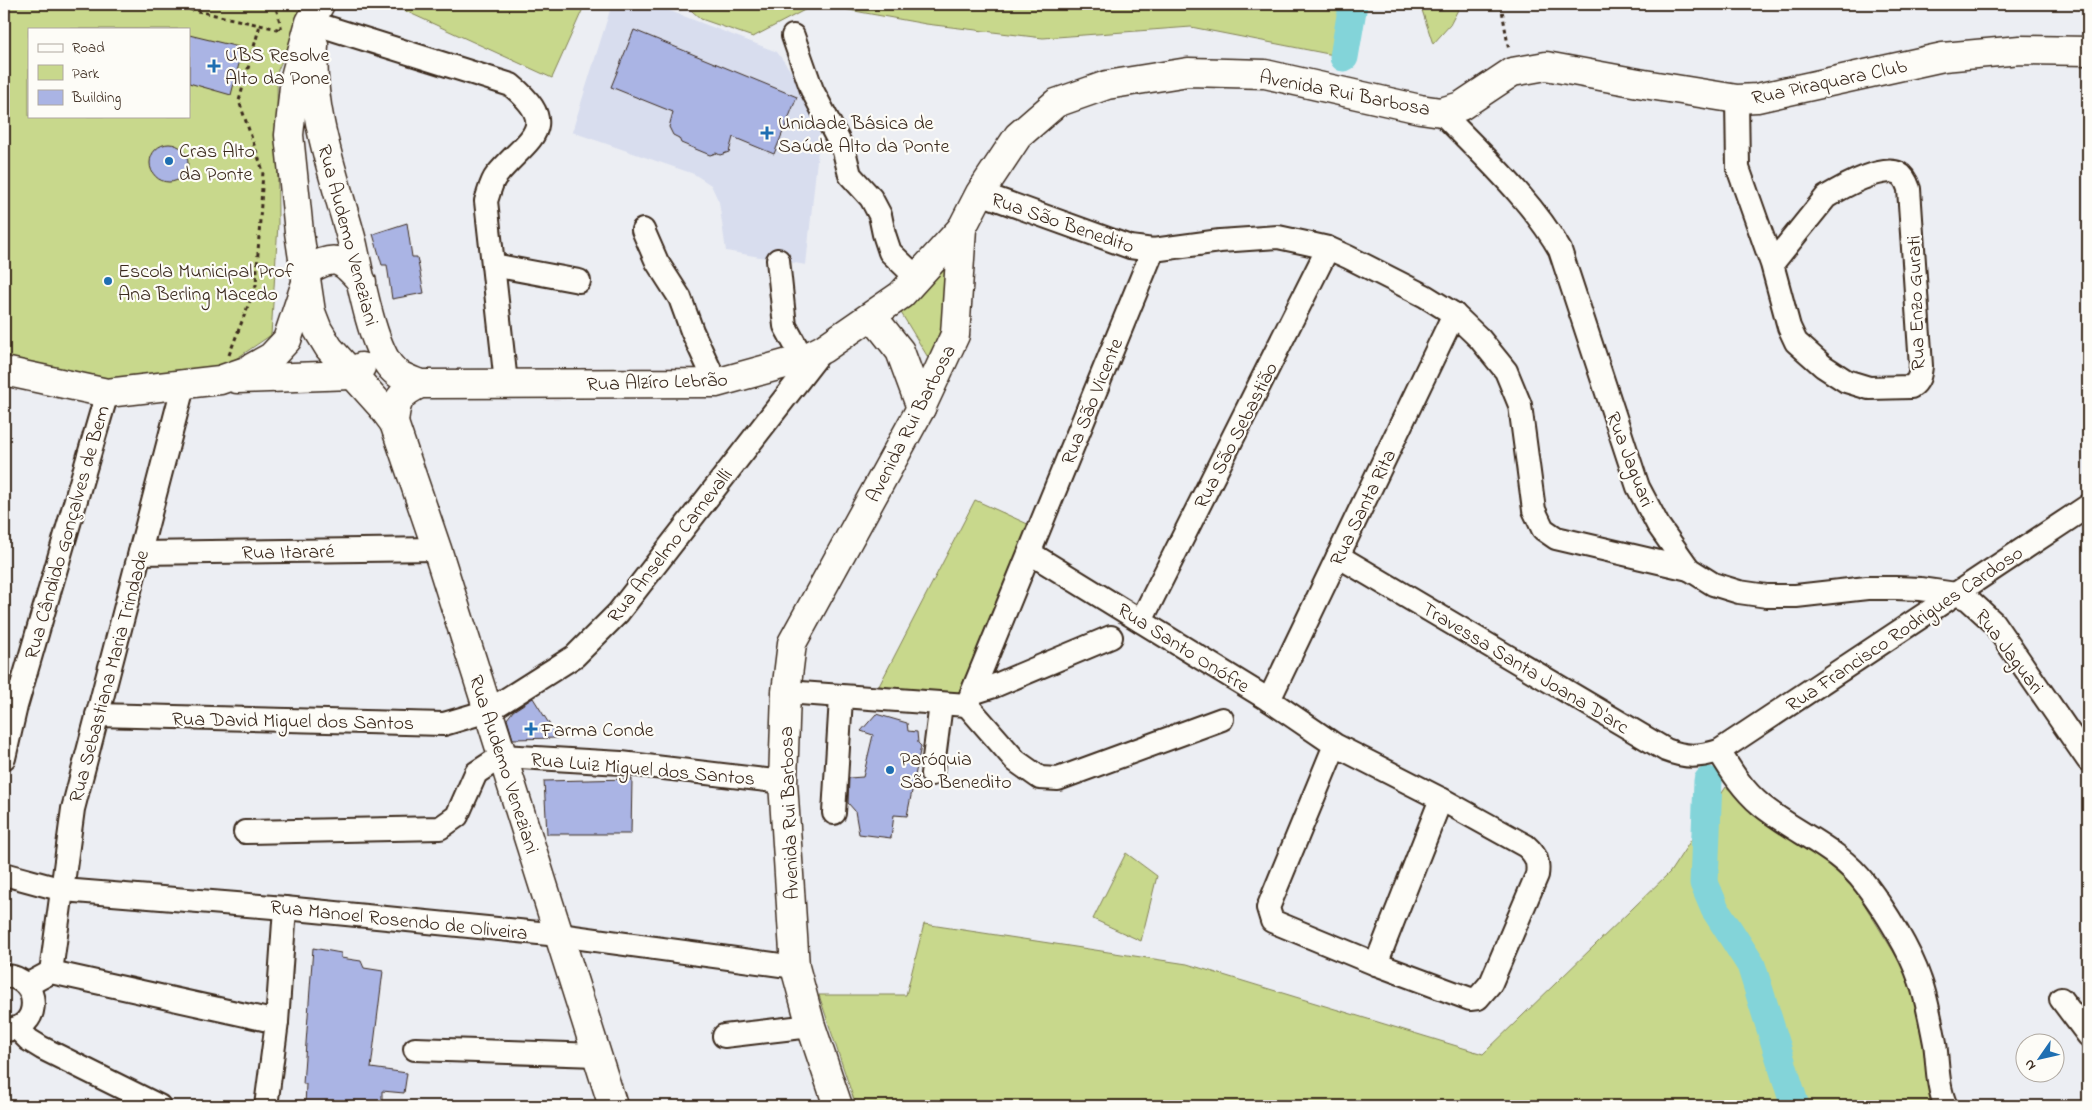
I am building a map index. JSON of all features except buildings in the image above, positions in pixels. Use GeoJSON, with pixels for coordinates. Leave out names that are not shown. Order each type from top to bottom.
{"type":"FeatureCollection","features":[{"type":"Feature","properties":{"kind":"main road","name":"Rua Audemo Veneziani"},"geometry":{"type":"LineString","coordinates":[[315,16],[295,78],[289,135],[310,312],[329,348],[394,423],[437,549],[613,1106]]}},
{"type":"Feature","properties":{"kind":"main road","name":"Rua Audemo Veneziani"},"geometry":{"type":"LineString","coordinates":[[315,16],[312,70],[320,123],[376,338],[388,364],[397,375],[420,384]]}},
{"type":"Feature","properties":{"kind":"main road","name":"Rua Piraquara Club"},"geometry":{"type":"LineString","coordinates":[[1512,72],[1546,66],[1736,99],[1758,98],[1943,57],[2020,50],[2088,51]]}},
{"type":"Feature","properties":{"kind":"main road","name":"Avenida Rui Barbosa"},"geometry":{"type":"LineString","coordinates":[[838,1106],[795,967],[783,782],[786,692],[792,643],[921,408],[955,335],[962,228],[980,193],[1018,136],[1056,103],[1107,85],[1188,72],[1265,74],[1441,112],[1461,106],[1512,72]]}},
{"type":"Feature","properties":{"kind":"main road","name":"Rua Alzíro Lebrão"},"geometry":{"type":"LineString","coordinates":[[420,384],[716,383],[813,354],[901,295],[962,228]]}},
{"type":"Feature","properties":{"kind":"main road"},"geometry":{"type":"LineString","coordinates":[[220,380],[246,371],[271,357],[287,340],[305,278],[324,261],[338,260],[349,267],[362,282]]}},
{"type":"Feature","properties":{"kind":"main road"},"geometry":{"type":"LineString","coordinates":[[872,316],[900,351],[921,408]]}},
{"type":"Feature","properties":{"kind":"main road"},"geometry":{"type":"LineString","coordinates":[[4,371],[107,393],[220,380],[352,375],[366,362],[372,352],[376,338]]}},
{"type":"Feature","properties":{"kind":"main road"},"geometry":{"type":"LineString","coordinates":[[394,423],[395,407],[400,397],[408,390],[420,384]]}},
{"type":"Feature","properties":{"kind":"street"},"geometry":{"type":"LineString","coordinates":[[315,16],[511,85],[528,98],[539,118],[537,129],[529,141],[495,177],[486,201],[506,384]]}},
{"type":"Feature","properties":{"kind":"street"},"geometry":{"type":"LineString","coordinates":[[793,36],[812,90],[844,151],[850,175],[871,198],[880,215],[890,252],[917,278]]}},
{"type":"Feature","properties":{"kind":"street","name":"Rua Enzo Gurati"},"geometry":{"type":"LineString","coordinates":[[1736,99],[1738,168],[1772,264],[1789,327],[1796,342],[1809,354],[1846,380],[1869,388],[1911,387],[1915,385],[1921,366],[1910,189],[1906,180],[1898,174],[1890,172],[1868,177],[1826,197],[1772,264]]}},
{"type":"Feature","properties":{"kind":"street","name":"Rua Jaguari"},"geometry":{"type":"LineString","coordinates":[[1441,112],[1529,206],[1548,229],[1560,250],[1638,488],[1658,525],[1690,569],[1713,584],[1739,592],[1767,596],[1796,596],[1867,588],[1921,589],[1956,594],[1968,599],[1993,622],[2088,760]]}},
{"type":"Feature","properties":{"kind":"street","name":"Rua São Benedito"},"geometry":{"type":"LineString","coordinates":[[980,193],[1130,248],[1153,250],[1220,241],[1278,237],[1328,248],[1425,296],[1454,314],[1480,339],[1506,371],[1520,405],[1534,510],[1542,529],[1556,538],[1690,569]]}},
{"type":"Feature","properties":{"kind":"street"},"geometry":{"type":"LineString","coordinates":[[643,230],[657,262],[680,298],[692,331],[716,383]]}},
{"type":"Feature","properties":{"kind":"street","name":"Rua São Sebastião"},"geometry":{"type":"LineString","coordinates":[[1141,621],[1328,248]]}},
{"type":"Feature","properties":{"kind":"street","name":"Rua São Vicente"},"geometry":{"type":"LineString","coordinates":[[970,699],[1153,250]]}},
{"type":"Feature","properties":{"kind":"street"},"geometry":{"type":"LineString","coordinates":[[778,260],[785,326],[813,354]]}},
{"type":"Feature","properties":{"kind":"street"},"geometry":{"type":"LineString","coordinates":[[493,265],[579,281]]}},
{"type":"Feature","properties":{"kind":"street","name":"Rua Santa Rita"},"geometry":{"type":"LineString","coordinates":[[1269,700],[1454,314]]}},
{"type":"Feature","properties":{"kind":"street","name":"Rua Anselmo Carnevalli"},"geometry":{"type":"LineString","coordinates":[[488,711],[575,656],[618,613],[813,354]]}},
{"type":"Feature","properties":{"kind":"street","name":"Rua Sebastiana Maria Trindade"},"geometry":{"type":"LineString","coordinates":[[51,972],[73,809],[184,383]]}},
{"type":"Feature","properties":{"kind":"street","name":"Rua Cândido Gonçalves de Bem"},"geometry":{"type":"LineString","coordinates":[[4,758],[16,706],[107,393]]}},
{"type":"Feature","properties":{"kind":"street","name":"Rua Francisco Rodrigues Cardoso"},"geometry":{"type":"LineString","coordinates":[[1719,751],[2088,506]]}},
{"type":"Feature","properties":{"kind":"street","name":"Rua Itararé"},"geometry":{"type":"LineString","coordinates":[[140,553],[437,549]]}},
{"type":"Feature","properties":{"kind":"street","name":"Rua Santo Onófre"},"geometry":{"type":"LineString","coordinates":[[1030,552],[1269,700],[1335,745],[1441,799],[1526,846],[1535,854],[1538,864],[1537,875],[1491,983],[1478,998],[1470,999],[1376,964]]}},
{"type":"Feature","properties":{"kind":"street","name":"Travessa Santa Joana D'arc"},"geometry":{"type":"LineString","coordinates":[[1338,556],[1666,750],[1682,756],[1705,755],[1719,751]]}},
{"type":"Feature","properties":{"kind":"street"},"geometry":{"type":"LineString","coordinates":[[786,692],[841,698],[941,704],[970,699],[1111,637]]}},
{"type":"Feature","properties":{"kind":"street"},"geometry":{"type":"LineString","coordinates":[[834,813],[841,698]]}},
{"type":"Feature","properties":{"kind":"street"},"geometry":{"type":"LineString","coordinates":[[970,699],[1016,761],[1040,778],[1058,779],[1222,720]]}},
{"type":"Feature","properties":{"kind":"street"},"geometry":{"type":"LineString","coordinates":[[932,774],[941,704]]}},
{"type":"Feature","properties":{"kind":"street","name":"Rua David Miguel dos Santos"},"geometry":{"type":"LineString","coordinates":[[97,715],[444,724],[488,711]]}},
{"type":"Feature","properties":{"kind":"street"},"geometry":{"type":"LineString","coordinates":[[1335,745],[1268,908],[1272,921],[1279,925],[1376,964],[1441,799]]}},
{"type":"Feature","properties":{"kind":"street"},"geometry":{"type":"LineString","coordinates":[[1719,751],[1736,779],[1751,796],[1841,858],[1864,882],[1878,902],[1921,980],[1935,1044],[1939,1084],[1946,1106]]}},
{"type":"Feature","properties":{"kind":"street"},"geometry":{"type":"LineString","coordinates":[[246,832],[440,828],[457,816],[476,773],[502,756]]}},
{"type":"Feature","properties":{"kind":"street","name":"Rua Luiz Miguel dos Santos"},"geometry":{"type":"LineString","coordinates":[[502,756],[621,763],[783,782]]}},
{"type":"Feature","properties":{"kind":"street","name":"Rua Manoel Rosendo de Oliveira"},"geometry":{"type":"LineString","coordinates":[[4,874],[62,890],[285,908],[559,935],[795,967]]}},
{"type":"Feature","properties":{"kind":"street"},"geometry":{"type":"LineString","coordinates":[[266,1106],[277,1022],[285,908]]}},
{"type":"Feature","properties":{"kind":"street"},"geometry":{"type":"LineString","coordinates":[[26,985],[51,972],[277,1022]]}},
{"type":"Feature","properties":{"kind":"street"},"geometry":{"type":"LineString","coordinates":[[4,976],[19,979],[31,992],[33,1009],[25,1024],[11,1029]]}},
{"type":"Feature","properties":{"kind":"street"},"geometry":{"type":"LineString","coordinates":[[2061,998],[2088,1035]]}},
{"type":"Feature","properties":{"kind":"street"},"geometry":{"type":"LineString","coordinates":[[724,1036],[812,1026]]}},
{"type":"Feature","properties":{"kind":"street"},"geometry":{"type":"LineString","coordinates":[[11,1029],[42,1048],[159,1106]]}},
{"type":"Feature","properties":{"kind":"street"},"geometry":{"type":"LineString","coordinates":[[415,1048],[597,1056]]}},
{"type":"Feature","properties":{"kind":"path"},"geometry":{"type":"LineString","coordinates":[[166,4],[282,30],[275,4]]}},
{"type":"Feature","properties":{"kind":"path"},"geometry":{"type":"LineString","coordinates":[[1501,4],[1512,72]]}},
{"type":"Feature","properties":{"kind":"path"},"geometry":{"type":"LineString","coordinates":[[220,380],[256,284],[264,172],[240,101],[260,25]]}},
{"type":"Feature","properties":{"kind":"shaded area"},"geometry":{"type":"Polygon","coordinates":[[[612,4],[652,4],[777,52],[806,92],[820,131],[806,265],[726,251],[719,202],[711,185],[694,174],[572,132],[612,4]]]}},
{"type":"Feature","properties":{"kind":"green space"},"geometry":{"type":"Polygon","coordinates":[[[4,4],[307,4],[277,72],[278,224],[271,335],[218,371],[108,386],[4,362],[4,4]]]}},
{"type":"Feature","properties":{"kind":"green space"},"geometry":{"type":"Polygon","coordinates":[[[390,4],[585,4],[552,78],[390,4]]]}},
{"type":"Feature","properties":{"kind":"green space"},"geometry":{"type":"Polygon","coordinates":[[[684,4],[816,4],[753,37],[701,19],[684,4]]]}},
{"type":"Feature","properties":{"kind":"green space"},"geometry":{"type":"Polygon","coordinates":[[[816,4],[1353,4],[1344,57],[1191,27],[1043,38],[926,24],[816,4]]]}},
{"type":"Feature","properties":{"kind":"green space"},"geometry":{"type":"Polygon","coordinates":[[[1420,4],[1461,4],[1450,25],[1433,44],[1420,4]]]}},
{"type":"Feature","properties":{"kind":"green space"},"geometry":{"type":"Polygon","coordinates":[[[945,263],[948,287],[945,312],[929,359],[900,311],[927,287],[945,263]]]}},
{"type":"Feature","properties":{"kind":"green space"},"geometry":{"type":"Polygon","coordinates":[[[975,500],[1032,526],[958,697],[879,686],[975,500]]]}},
{"type":"Feature","properties":{"kind":"green space"},"geometry":{"type":"Polygon","coordinates":[[[1726,787],[1759,813],[1840,865],[1914,985],[1935,1106],[856,1106],[819,995],[906,995],[924,924],[1187,964],[1483,1054],[1670,872],[1726,787]]]}},
{"type":"Feature","properties":{"kind":"green space"},"geometry":{"type":"Polygon","coordinates":[[[1126,853],[1157,876],[1141,941],[1093,919],[1126,853]]]}},
{"type":"Feature","properties":{"kind":"waterway"},"geometry":{"type":"LineString","coordinates":[[1344,57],[1353,4]]}},
{"type":"Feature","properties":{"kind":"waterway"},"geometry":{"type":"LineString","coordinates":[[1708,781],[1704,883],[1715,909],[1751,965],[1795,1106]]}},
{"type":"Feature","properties":{"kind":"place","name":"UBS Resolve Alto da Pone"},"geometry":{"type":"Point","coordinates":[214,66]}},
{"type":"Feature","properties":{"kind":"place","name":"Unidade Básica de Saúde Alto da Ponte"},"geometry":{"type":"Point","coordinates":[767,133]}},
{"type":"Feature","properties":{"kind":"place","name":"Cras Alto da Ponte"},"geometry":{"type":"Point","coordinates":[169,161]}},
{"type":"Feature","properties":{"kind":"place","name":"Escola Municipal Prof Ana Berling Macedo"},"geometry":{"type":"Point","coordinates":[108,281]}},
{"type":"Feature","properties":{"kind":"place","name":"Farma Conde"},"geometry":{"type":"Point","coordinates":[531,729]}},
{"type":"Feature","properties":{"kind":"place","name":"Paróquia São Benedito"},"geometry":{"type":"Point","coordinates":[890,770]}}]}
